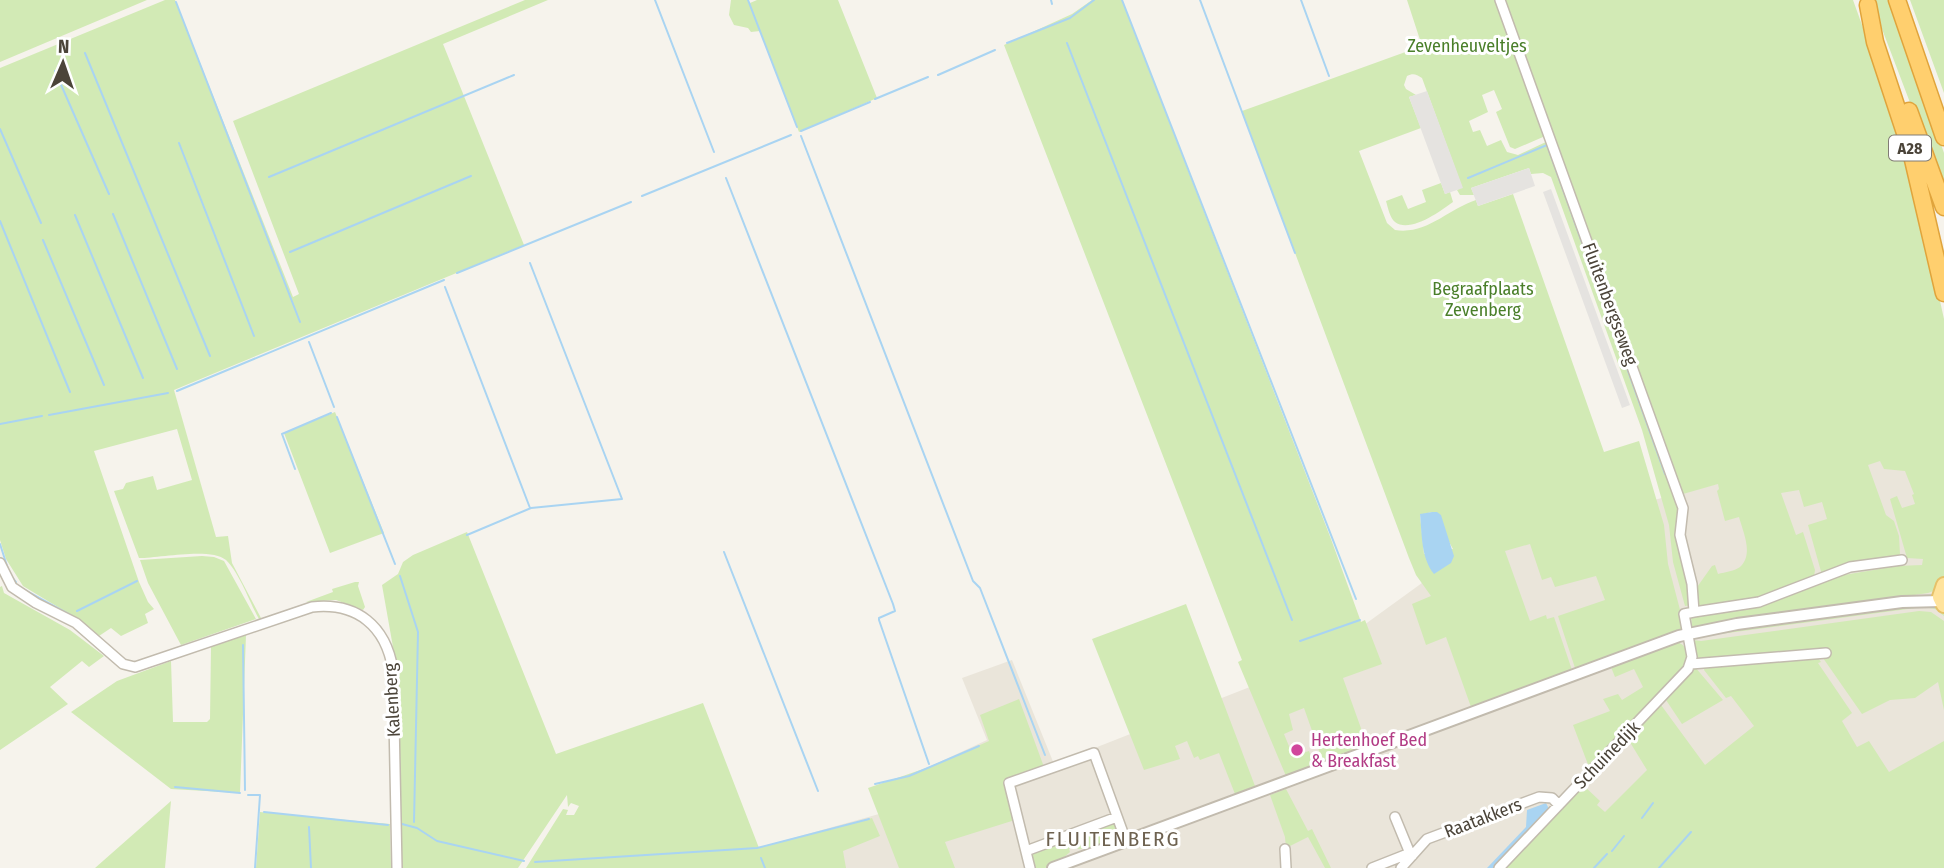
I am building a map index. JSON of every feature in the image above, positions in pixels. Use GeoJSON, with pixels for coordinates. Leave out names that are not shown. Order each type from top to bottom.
{"type":"FeatureCollection","features":[{"type":"Feature","properties":{"kind":"highway","name":"A28"},"geometry":{"type":"LineString","coordinates":[[1897,0],[1944,137]]}},
{"type":"Feature","properties":{"kind":"highway","name":"A28"},"geometry":{"type":"LineString","coordinates":[[1867,2],[1928,159],[1944,208]]}},
{"type":"Feature","properties":{"kind":"highway","name":"A28"},"geometry":{"type":"LineString","coordinates":[[1867,2],[1875,42],[1911,151],[1944,293]]}},
{"type":"Feature","properties":{"kind":"highway","name":"A28"},"geometry":{"type":"LineString","coordinates":[[1907,29],[1926,60],[1944,106]]}},
{"type":"Feature","properties":{"kind":"street","name":"Fluitenbergseweg"},"geometry":{"type":"LineString","coordinates":[[1500,0],[1683,508],[1680,535],[1690,575],[1694,612],[1684,614],[1688,634]]}},
{"type":"Feature","properties":{"kind":"street"},"geometry":{"type":"LineString","coordinates":[[1694,612],[1759,602],[1850,568],[1902,560]]}},
{"type":"Feature","properties":{"kind":"street","name":"Kalenberg"},"geometry":{"type":"LineString","coordinates":[[0,563],[12,587],[36,603],[76,623],[123,664],[132,666],[144,665],[312,607],[329,605],[348,609],[364,618],[379,633],[386,645],[393,670],[397,868]]}},
{"type":"Feature","properties":{"kind":"street"},"geometry":{"type":"LineString","coordinates":[[1053,868],[1082,863],[1126,841],[1688,634],[1737,624],[1902,602],[1907,598],[1942,596]]}},
{"type":"Feature","properties":{"kind":"street"},"geometry":{"type":"LineString","coordinates":[[1688,634],[1691,664],[1826,653]]}},
{"type":"Feature","properties":{"kind":"street","name":"Schuinedijk"},"geometry":{"type":"LineString","coordinates":[[1499,868],[1691,664]]}},
{"type":"Feature","properties":{"kind":"street"},"geometry":{"type":"LineString","coordinates":[[1030,868],[1009,783],[1094,753],[1126,841]]}},
{"type":"Feature","properties":{"kind":"street","name":"Raatakkers"},"geometry":{"type":"LineString","coordinates":[[1401,868],[1427,839],[1530,800],[1547,797],[1559,805]]}},
{"type":"Feature","properties":{"kind":"street"},"geometry":{"type":"LineString","coordinates":[[1026,850],[1117,817]]}},
{"type":"Feature","properties":{"kind":"street"},"geometry":{"type":"LineString","coordinates":[[1395,817],[1410,856]]}},
{"type":"Feature","properties":{"kind":"street"},"geometry":{"type":"LineString","coordinates":[[1285,849],[1286,868]]}},
{"type":"Feature","properties":{"kind":"street","name":"Raatakkers"},"geometry":{"type":"LineString","coordinates":[[1372,868],[1410,856]]}},
{"type":"Feature","properties":{"kind":"shaded area"},"geometry":{"type":"Polygon","coordinates":[[[1427,91],[1463,188],[1445,194],[1409,97],[1427,91]]]}},
{"type":"Feature","properties":{"kind":"shaded area"},"geometry":{"type":"Polygon","coordinates":[[[1529,168],[1535,186],[1478,206],[1471,188],[1529,168]]]}},
{"type":"Feature","properties":{"kind":"shaded area"},"geometry":{"type":"Polygon","coordinates":[[[1551,189],[1630,405],[1622,408],[1543,192],[1551,189]]]}},
{"type":"Feature","properties":{"kind":"shaded area"},"geometry":{"type":"Polygon","coordinates":[[[1929,430],[1944,561],[1944,770],[1679,868],[953,868],[920,771],[987,740],[962,678],[1012,660],[1054,764],[1313,662],[1473,546],[1929,430]]]}},
{"type":"Feature","properties":{"kind":"shaded area"},"geometry":{"type":"Polygon","coordinates":[[[879,814],[900,868],[768,868],[761,847],[879,814]]]}},
{"type":"Feature","properties":{"kind":"green space"},"geometry":{"type":"Polygon","coordinates":[[[0,0],[147,0],[0,62],[0,0]]]}},
{"type":"Feature","properties":{"kind":"green space"},"geometry":{"type":"Polygon","coordinates":[[[165,0],[175,0],[293,297],[299,294],[233,121],[525,0],[548,0],[443,44],[524,245],[174,390],[216,537],[228,536],[232,563],[261,618],[259,619],[235,572],[226,560],[219,556],[197,554],[139,558],[114,491],[123,489],[126,483],[153,476],[157,490],[192,480],[177,429],[94,451],[139,582],[154,609],[145,614],[148,623],[121,636],[111,628],[99,636],[76,618],[23,586],[6,559],[0,540],[0,68],[165,0]]]}},
{"type":"Feature","properties":{"kind":"green space"},"geometry":{"type":"Polygon","coordinates":[[[731,0],[748,0],[750,3],[757,0],[838,0],[877,98],[799,132],[760,31],[751,32],[748,28],[734,25],[729,15],[731,0]]]}},
{"type":"Feature","properties":{"kind":"green space"},"geometry":{"type":"Polygon","coordinates":[[[1092,0],[1122,0],[1361,622],[1365,620],[1382,664],[1343,678],[1367,745],[1323,762],[1304,708],[1289,714],[1293,730],[1284,734],[1293,756],[1309,751],[1314,765],[1286,776],[1238,662],[1242,660],[1004,45],[1072,14],[1092,0]]]}},
{"type":"Feature","properties":{"kind":"green space"},"geometry":{"type":"Polygon","coordinates":[[[1407,0],[1496,0],[1545,134],[1515,149],[1510,147],[1496,112],[1502,109],[1494,90],[1482,95],[1488,112],[1469,121],[1473,132],[1480,130],[1487,146],[1501,140],[1507,152],[1518,155],[1548,141],[1680,503],[1692,605],[1685,606],[1673,562],[1669,525],[1642,430],[1551,177],[1543,173],[1531,174],[1529,168],[1471,188],[1474,195],[1460,195],[1457,190],[1462,187],[1422,78],[1411,74],[1407,76],[1404,85],[1416,95],[1409,97],[1421,128],[1359,151],[1387,223],[1395,230],[1417,229],[1476,200],[1478,206],[1513,194],[1604,452],[1639,441],[1664,525],[1668,564],[1684,625],[1680,633],[1666,635],[1575,668],[1558,616],[1605,600],[1596,576],[1555,587],[1551,577],[1542,580],[1530,544],[1505,551],[1530,621],[1546,615],[1547,619],[1554,617],[1572,670],[1471,707],[1446,637],[1426,645],[1412,604],[1431,596],[1416,575],[1409,558],[1242,111],[1422,46],[1407,0]],[[1432,512],[1420,515],[1424,554],[1453,549],[1432,512]]]}},
{"type":"Feature","properties":{"kind":"green space"},"geometry":{"type":"Polygon","coordinates":[[[1505,0],[1853,0],[1884,86],[1919,206],[1944,319],[1944,581],[1936,590],[1692,627],[1691,616],[1757,604],[1826,578],[1897,566],[1922,565],[1923,559],[1907,558],[1890,499],[1897,496],[1902,508],[1915,504],[1914,494],[1905,471],[1884,469],[1880,461],[1868,465],[1886,515],[1894,521],[1899,536],[1900,554],[1897,557],[1822,575],[1808,525],[1827,519],[1822,502],[1804,507],[1799,490],[1781,493],[1796,535],[1803,532],[1815,570],[1814,577],[1768,598],[1697,607],[1695,590],[1712,566],[1715,565],[1718,574],[1738,568],[1744,562],[1747,549],[1739,517],[1725,521],[1717,491],[1718,484],[1683,494],[1505,0]]]}},
{"type":"Feature","properties":{"kind":"green space"},"geometry":{"type":"Polygon","coordinates":[[[1871,0],[1892,0],[1944,153],[1944,192],[1871,0]]]}},
{"type":"Feature","properties":{"kind":"green space"},"geometry":{"type":"Polygon","coordinates":[[[1910,0],[1944,0],[1944,93],[1910,0]]]}},
{"type":"Feature","properties":{"kind":"green space"},"geometry":{"type":"Polygon","coordinates":[[[1441,183],[1445,194],[1450,192],[1453,202],[1417,223],[1401,225],[1393,220],[1386,201],[1402,195],[1408,209],[1426,202],[1422,190],[1441,183]]]}},
{"type":"Feature","properties":{"kind":"green space"},"geometry":{"type":"Polygon","coordinates":[[[335,412],[384,533],[330,553],[284,433],[335,412]]]}},
{"type":"Feature","properties":{"kind":"green space"},"geometry":{"type":"Polygon","coordinates":[[[467,532],[556,754],[703,703],[759,848],[872,818],[880,836],[843,851],[846,868],[526,868],[563,809],[568,810],[566,815],[574,815],[579,806],[571,803],[568,807],[567,795],[518,868],[400,868],[396,664],[382,585],[398,574],[403,562],[413,555],[467,532]]]}},
{"type":"Feature","properties":{"kind":"green space"},"geometry":{"type":"Polygon","coordinates":[[[202,556],[224,561],[256,619],[181,645],[148,583],[140,560],[202,556]]]}},
{"type":"Feature","properties":{"kind":"green space"},"geometry":{"type":"Polygon","coordinates":[[[359,582],[365,607],[363,610],[336,600],[306,602],[333,592],[332,589],[359,582]]]}},
{"type":"Feature","properties":{"kind":"green space"},"geometry":{"type":"Polygon","coordinates":[[[2,586],[4,593],[70,630],[104,656],[89,667],[82,661],[50,687],[68,704],[0,750],[0,587],[2,586]]]}},
{"type":"Feature","properties":{"kind":"green space"},"geometry":{"type":"Polygon","coordinates":[[[1186,604],[1255,786],[1235,794],[1219,753],[1200,760],[1198,756],[1194,758],[1187,741],[1175,746],[1180,759],[1144,770],[1092,639],[1186,604]]]}},
{"type":"Feature","properties":{"kind":"green space"},"geometry":{"type":"Polygon","coordinates":[[[1932,604],[1944,609],[1944,616],[1935,609],[1923,607],[1698,637],[1729,628],[1932,604]]]}},
{"type":"Feature","properties":{"kind":"green space"},"geometry":{"type":"Polygon","coordinates":[[[1919,611],[1931,612],[1944,621],[1944,710],[1938,682],[1915,698],[1890,700],[1862,714],[1823,658],[1700,662],[1693,648],[1693,640],[1919,611]]]}},
{"type":"Feature","properties":{"kind":"green space"},"geometry":{"type":"Polygon","coordinates":[[[246,635],[240,793],[171,789],[71,712],[117,681],[171,661],[173,722],[207,722],[210,719],[211,647],[246,635]]]}},
{"type":"Feature","properties":{"kind":"green space"},"geometry":{"type":"Polygon","coordinates":[[[1678,642],[1685,647],[1687,653],[1685,669],[1561,797],[1589,767],[1573,725],[1610,711],[1603,699],[1618,694],[1622,700],[1643,687],[1634,669],[1615,677],[1611,667],[1678,642]]]}},
{"type":"Feature","properties":{"kind":"green space"},"geometry":{"type":"Polygon","coordinates":[[[1818,658],[1821,662],[1818,663],[1852,713],[1842,721],[1857,747],[1869,741],[1889,772],[1944,741],[1944,868],[1505,868],[1583,785],[1600,801],[1597,805],[1605,812],[1647,770],[1628,739],[1661,705],[1705,765],[1754,726],[1731,696],[1726,698],[1704,670],[1705,666],[1818,658]]]}},
{"type":"Feature","properties":{"kind":"green space"},"geometry":{"type":"Polygon","coordinates":[[[1695,667],[1723,700],[1682,724],[1664,697],[1695,667]]]}},
{"type":"Feature","properties":{"kind":"green space"},"geometry":{"type":"Polygon","coordinates":[[[1019,699],[1044,767],[1004,780],[1015,820],[945,842],[955,868],[899,868],[868,788],[929,767],[989,741],[980,715],[1019,699]]]}},
{"type":"Feature","properties":{"kind":"green space"},"geometry":{"type":"Polygon","coordinates":[[[1286,789],[1308,831],[1312,829],[1331,868],[1325,868],[1308,837],[1286,848],[1285,837],[1270,795],[1286,789]]]}},
{"type":"Feature","properties":{"kind":"green space"},"geometry":{"type":"Polygon","coordinates":[[[171,801],[165,868],[95,868],[171,801]]]}},
{"type":"Feature","properties":{"kind":"green space"},"geometry":{"type":"Polygon","coordinates":[[[260,812],[390,824],[391,868],[256,868],[260,812]]]}},
{"type":"Feature","properties":{"kind":"green space"},"geometry":{"type":"Polygon","coordinates":[[[1112,822],[1117,824],[1120,839],[1090,852],[1089,849],[1078,849],[1071,837],[1076,838],[1112,822]]]}},
{"type":"Feature","properties":{"kind":"green space"},"geometry":{"type":"Polygon","coordinates":[[[1069,837],[1073,845],[1062,862],[1045,868],[1033,868],[1030,852],[1064,842],[1069,837]]]}},
{"type":"Feature","properties":{"kind":"water"},"geometry":{"type":"Polygon","coordinates":[[[1432,512],[1441,515],[1454,556],[1451,563],[1434,574],[1424,554],[1420,514],[1432,512]]]}},
{"type":"Feature","properties":{"kind":"water"},"geometry":{"type":"Polygon","coordinates":[[[1546,803],[1549,809],[1493,868],[1487,868],[1526,827],[1527,810],[1546,803]]]}},
{"type":"Feature","properties":{"kind":"waterway"},"geometry":{"type":"LineString","coordinates":[[655,0],[714,152]]}},
{"type":"Feature","properties":{"kind":"waterway"},"geometry":{"type":"LineString","coordinates":[[748,0],[797,127]]}},
{"type":"Feature","properties":{"kind":"waterway"},"geometry":{"type":"LineString","coordinates":[[1051,0],[1052,4]]}},
{"type":"Feature","properties":{"kind":"waterway"},"geometry":{"type":"LineString","coordinates":[[1007,43],[1070,18],[1094,0]]}},
{"type":"Feature","properties":{"kind":"waterway"},"geometry":{"type":"LineString","coordinates":[[1122,0],[1356,599]]}},
{"type":"Feature","properties":{"kind":"waterway"},"geometry":{"type":"LineString","coordinates":[[1200,0],[1295,253]]}},
{"type":"Feature","properties":{"kind":"waterway"},"geometry":{"type":"LineString","coordinates":[[1301,0],[1329,76]]}},
{"type":"Feature","properties":{"kind":"waterway"},"geometry":{"type":"LineString","coordinates":[[176,2],[300,322]]}},
{"type":"Feature","properties":{"kind":"waterway"},"geometry":{"type":"LineString","coordinates":[[1067,43],[1292,620]]}},
{"type":"Feature","properties":{"kind":"waterway"},"geometry":{"type":"LineString","coordinates":[[938,75],[995,50]]}},
{"type":"Feature","properties":{"kind":"waterway"},"geometry":{"type":"LineString","coordinates":[[85,53],[210,356]]}},
{"type":"Feature","properties":{"kind":"waterway"},"geometry":{"type":"LineString","coordinates":[[55,71],[109,194]]}},
{"type":"Feature","properties":{"kind":"waterway"},"geometry":{"type":"LineString","coordinates":[[269,177],[514,75]]}},
{"type":"Feature","properties":{"kind":"waterway"},"geometry":{"type":"LineString","coordinates":[[875,99],[928,77]]}},
{"type":"Feature","properties":{"kind":"waterway"},"geometry":{"type":"LineString","coordinates":[[801,131],[870,102]]}},
{"type":"Feature","properties":{"kind":"waterway"},"geometry":{"type":"LineString","coordinates":[[0,129],[41,223]]}},
{"type":"Feature","properties":{"kind":"waterway"},"geometry":{"type":"LineString","coordinates":[[642,196],[791,135]]}},
{"type":"Feature","properties":{"kind":"waterway"},"geometry":{"type":"LineString","coordinates":[[801,136],[973,581],[980,588],[1045,755]]}},
{"type":"Feature","properties":{"kind":"waterway"},"geometry":{"type":"LineString","coordinates":[[179,143],[254,336]]}},
{"type":"Feature","properties":{"kind":"waterway"},"geometry":{"type":"LineString","coordinates":[[1468,178],[1547,145],[1665,474]]}},
{"type":"Feature","properties":{"kind":"waterway"},"geometry":{"type":"LineString","coordinates":[[290,252],[471,176]]}},
{"type":"Feature","properties":{"kind":"waterway"},"geometry":{"type":"LineString","coordinates":[[726,178],[893,604],[895,611],[879,620],[929,764]]}},
{"type":"Feature","properties":{"kind":"waterway"},"geometry":{"type":"LineString","coordinates":[[457,273],[631,202]]}},
{"type":"Feature","properties":{"kind":"waterway"},"geometry":{"type":"LineString","coordinates":[[113,214],[177,369]]}},
{"type":"Feature","properties":{"kind":"waterway"},"geometry":{"type":"LineString","coordinates":[[75,215],[143,378]]}},
{"type":"Feature","properties":{"kind":"waterway"},"geometry":{"type":"LineString","coordinates":[[0,221],[70,392]]}},
{"type":"Feature","properties":{"kind":"waterway"},"geometry":{"type":"LineString","coordinates":[[43,240],[104,385]]}},
{"type":"Feature","properties":{"kind":"waterway"},"geometry":{"type":"LineString","coordinates":[[467,535],[531,508],[622,499],[530,263]]}},
{"type":"Feature","properties":{"kind":"waterway"},"geometry":{"type":"LineString","coordinates":[[177,391],[444,280]]}},
{"type":"Feature","properties":{"kind":"waterway"},"geometry":{"type":"LineString","coordinates":[[445,287],[530,508]]}},
{"type":"Feature","properties":{"kind":"waterway"},"geometry":{"type":"LineString","coordinates":[[309,342],[334,407]]}},
{"type":"Feature","properties":{"kind":"waterway"},"geometry":{"type":"LineString","coordinates":[[49,415],[168,393]]}},
{"type":"Feature","properties":{"kind":"waterway"},"geometry":{"type":"LineString","coordinates":[[295,469],[282,434],[331,413]]}},
{"type":"Feature","properties":{"kind":"waterway"},"geometry":{"type":"LineString","coordinates":[[0,424],[42,416]]}},
{"type":"Feature","properties":{"kind":"waterway"},"geometry":{"type":"LineString","coordinates":[[337,417],[395,564]]}},
{"type":"Feature","properties":{"kind":"waterway"},"geometry":{"type":"LineString","coordinates":[[0,544],[8,569]]}},
{"type":"Feature","properties":{"kind":"waterway"},"geometry":{"type":"LineString","coordinates":[[724,552],[818,791]]}},
{"type":"Feature","properties":{"kind":"waterway"},"geometry":{"type":"LineString","coordinates":[[400,576],[418,632],[414,822]]}},
{"type":"Feature","properties":{"kind":"waterway"},"geometry":{"type":"LineString","coordinates":[[12,577],[16,582]]}},
{"type":"Feature","properties":{"kind":"waterway"},"geometry":{"type":"LineString","coordinates":[[77,611],[137,581]]}},
{"type":"Feature","properties":{"kind":"waterway"},"geometry":{"type":"LineString","coordinates":[[21,588],[72,616]]}},
{"type":"Feature","properties":{"kind":"waterway"},"geometry":{"type":"LineString","coordinates":[[1300,641],[1360,620]]}},
{"type":"Feature","properties":{"kind":"waterway"},"geometry":{"type":"LineString","coordinates":[[243,645],[245,790]]}},
{"type":"Feature","properties":{"kind":"waterway"},"geometry":{"type":"LineString","coordinates":[[875,784],[909,776],[979,746]]}},
{"type":"Feature","properties":{"kind":"waterway"},"geometry":{"type":"LineString","coordinates":[[175,787],[240,793]]}},
{"type":"Feature","properties":{"kind":"waterway"},"geometry":{"type":"LineString","coordinates":[[248,795],[260,795],[255,868]]}},
{"type":"Feature","properties":{"kind":"waterway"},"geometry":{"type":"LineString","coordinates":[[1642,818],[1653,803]]}},
{"type":"Feature","properties":{"kind":"waterway"},"geometry":{"type":"LineString","coordinates":[[264,812],[388,825]]}},
{"type":"Feature","properties":{"kind":"waterway"},"geometry":{"type":"LineString","coordinates":[[535,862],[757,848],[869,819]]}},
{"type":"Feature","properties":{"kind":"waterway"},"geometry":{"type":"LineString","coordinates":[[402,824],[417,828],[437,841],[524,861]]}},
{"type":"Feature","properties":{"kind":"waterway"},"geometry":{"type":"LineString","coordinates":[[309,827],[311,868]]}},
{"type":"Feature","properties":{"kind":"waterway"},"geometry":{"type":"LineString","coordinates":[[1659,868],[1691,832]]}},
{"type":"Feature","properties":{"kind":"waterway"},"geometry":{"type":"LineString","coordinates":[[1612,851],[1624,836]]}},
{"type":"Feature","properties":{"kind":"waterway"},"geometry":{"type":"LineString","coordinates":[[1594,868],[1607,854]]}},
{"type":"Feature","properties":{"kind":"waterway"},"geometry":{"type":"LineString","coordinates":[[761,858],[765,868]]}},
{"type":"Feature","properties":{"kind":"place","name":"Hertenhoef Bed & Breakfast"},"geometry":{"type":"Point","coordinates":[1297,750]}},
{"type":"Feature","properties":{"kind":"district","name":"FLUITENBERG"},"geometry":{"type":"Point","coordinates":[1113,839]}},
{"type":"Feature","properties":{"kind":"park label","name":"Zevenheuveltjes"},"geometry":{"type":"Point","coordinates":[1467,46]}},
{"type":"Feature","properties":{"kind":"park label","name":"Begraafplaats Zevenberg"},"geometry":{"type":"Point","coordinates":[1483,299]}}]}
